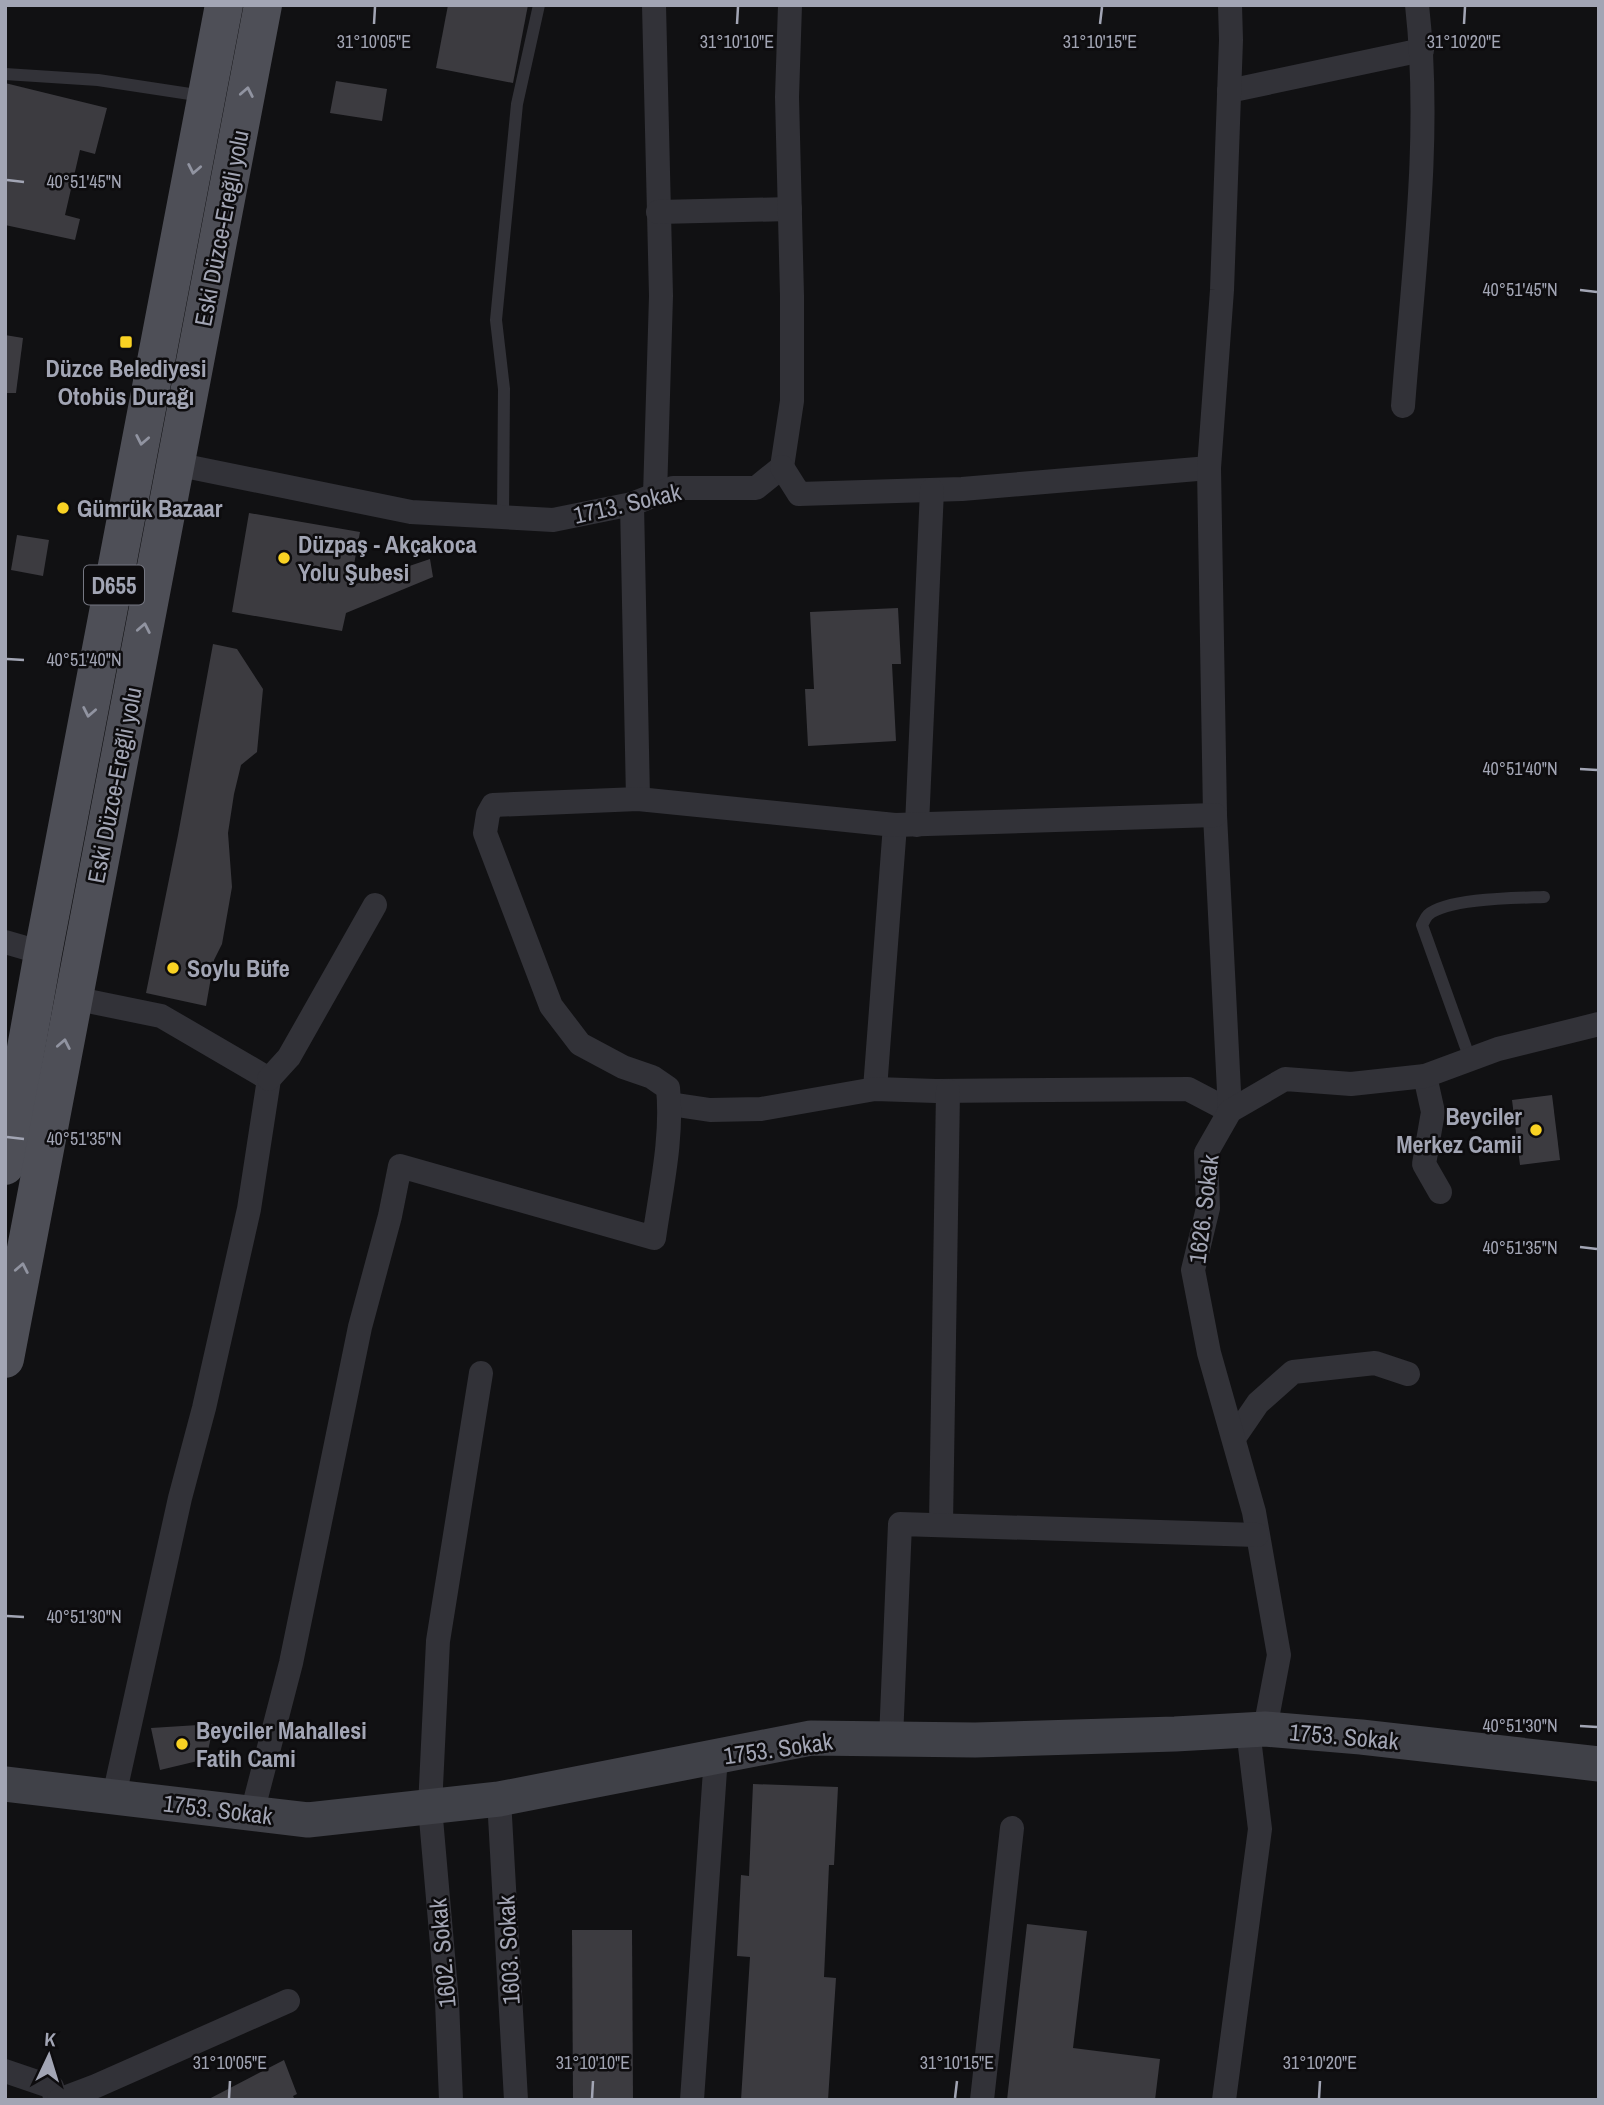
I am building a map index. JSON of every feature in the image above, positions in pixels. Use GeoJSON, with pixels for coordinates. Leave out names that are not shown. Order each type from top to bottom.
{"type":"FeatureCollection","features":[{"type":"Feature","properties":{"kind":"main road","name":"Eski Düzce-Ereğli yolu"},"geometry":{"type":"LineString","coordinates":[[5,1163],[224,5]]}},
{"type":"Feature","properties":{"kind":"main road","name":"Eski Düzce-Ereğli yolu"},"geometry":{"type":"LineString","coordinates":[[5,1359],[263,5]]}},
{"type":"Feature","properties":{"kind":"street"},"geometry":{"type":"LineString","coordinates":[[638,799],[644,500],[661,296],[654,5]]}},
{"type":"Feature","properties":{"kind":"street"},"geometry":{"type":"LineString","coordinates":[[790,5],[786,97],[792,401],[782,467],[799,494],[962,489],[1209,468]]}},
{"type":"Feature","properties":{"kind":"street"},"geometry":{"type":"LineString","coordinates":[[1230,5],[1222,290],[1209,468],[1215,815],[1230,1111]]}},
{"type":"Feature","properties":{"kind":"street"},"geometry":{"type":"LineString","coordinates":[[1404,406],[1421,153],[1422,50],[1417,5]]}},
{"type":"Feature","properties":{"kind":"street"},"geometry":{"type":"LineString","coordinates":[[1229,91],[1422,50]]}},
{"type":"Feature","properties":{"kind":"street"},"geometry":{"type":"LineString","coordinates":[[658,212],[790,209]]}},
{"type":"Feature","properties":{"kind":"street","name":"1713. Sokak"},"geometry":{"type":"LineString","coordinates":[[175,464],[411,512],[553,520],[644,500],[673,488],[756,488],[782,467]]}},
{"type":"Feature","properties":{"kind":"street"},"geometry":{"type":"LineString","coordinates":[[875,1089],[906,825],[932,490]]}},
{"type":"Feature","properties":{"kind":"street"},"geometry":{"type":"LineString","coordinates":[[252,1813],[291,1663],[360,1327],[390,1216],[400,1166],[654,1238],[665,1165],[670,1104],[668,1088],[652,1077],[623,1067],[580,1044],[551,1006],[485,833],[488,814],[493,805],[638,799],[906,825],[1215,815]]}},
{"type":"Feature","properties":{"kind":"street"},"geometry":{"type":"LineString","coordinates":[[114,1796],[180,1498],[204,1408],[241,1246],[269,1079],[289,1057],[375,905]]}},
{"type":"Feature","properties":{"kind":"street"},"geometry":{"type":"LineString","coordinates":[[5,942],[43,953]]}},
{"type":"Feature","properties":{"kind":"street"},"geometry":{"type":"LineString","coordinates":[[73,998],[161,1016],[269,1079]]}},
{"type":"Feature","properties":{"kind":"street"},"geometry":{"type":"LineString","coordinates":[[1230,1111],[1286,1079],[1351,1084],[1425,1076],[1498,1049],[1599,1024]]}},
{"type":"Feature","properties":{"kind":"street"},"geometry":{"type":"LineString","coordinates":[[1425,1076],[1433,1112],[1424,1164],[1440,1192]]}},
{"type":"Feature","properties":{"kind":"street"},"geometry":{"type":"LineString","coordinates":[[670,1104],[710,1110],[761,1109],[875,1089],[1188,1089],[1230,1111]]}},
{"type":"Feature","properties":{"kind":"street"},"geometry":{"type":"LineString","coordinates":[[941,1524],[948,1091]]}},
{"type":"Feature","properties":{"kind":"street","name":"1626. Sokak"},"geometry":{"type":"LineString","coordinates":[[1224,2100],[1260,1829],[1256,1729],[1279,1655],[1254,1512],[1209,1353],[1193,1270],[1208,1208],[1206,1153],[1230,1111]]}},
{"type":"Feature","properties":{"kind":"street"},"geometry":{"type":"LineString","coordinates":[[1234,1438],[1258,1404],[1293,1372],[1375,1363],[1408,1374]]}},
{"type":"Feature","properties":{"kind":"street","name":"1602. Sokak"},"geometry":{"type":"LineString","coordinates":[[452,2100],[447,2001],[430,1807],[438,1641],[481,1373]]}},
{"type":"Feature","properties":{"kind":"street"},"geometry":{"type":"LineString","coordinates":[[891,1739],[900,1524],[1257,1535]]}},
{"type":"Feature","properties":{"kind":"street","name":"1753. Sokak"},"geometry":{"type":"LineString","coordinates":[[5,1784],[308,1821],[499,1799],[811,1738],[975,1740],[1256,1729],[1361,1737],[1599,1764]]}},
{"type":"Feature","properties":{"kind":"street"},"geometry":{"type":"LineString","coordinates":[[692,2100],[716,1756]]}},
{"type":"Feature","properties":{"kind":"street","name":"1603. Sokak"},"geometry":{"type":"LineString","coordinates":[[499,1799],[516,2100]]}},
{"type":"Feature","properties":{"kind":"street"},"geometry":{"type":"LineString","coordinates":[[982,2100],[1012,1828]]}},
{"type":"Feature","properties":{"kind":"street"},"geometry":{"type":"LineString","coordinates":[[5,2071],[52,2087],[57,2100],[96,2086],[288,2001]]}},
{"type":"Feature","properties":{"kind":"lane"},"geometry":{"type":"LineString","coordinates":[[503,517],[504,389],[496,320],[517,104],[539,5]]}},
{"type":"Feature","properties":{"kind":"lane"},"geometry":{"type":"LineString","coordinates":[[5,74],[98,80],[207,97]]}},
{"type":"Feature","properties":{"kind":"lane"},"geometry":{"type":"LineString","coordinates":[[1471,1059],[1422,925],[1428,914],[1452,905],[1495,899],[1544,897]]}},
{"type":"Feature","properties":{"kind":"building"},"geometry":{"type":"Polygon","coordinates":[[[448,5],[528,5],[513,83],[436,68],[448,5]]]}},
{"type":"Feature","properties":{"kind":"building"},"geometry":{"type":"Polygon","coordinates":[[[336,81],[387,89],[382,121],[330,113],[336,81]]]}},
{"type":"Feature","properties":{"kind":"building"},"geometry":{"type":"Polygon","coordinates":[[[5,83],[107,108],[95,154],[80,150],[65,215],[80,219],[75,240],[5,225],[5,83]]]}},
{"type":"Feature","properties":{"kind":"building"},"geometry":{"type":"Polygon","coordinates":[[[5,335],[23,338],[16,393],[5,393],[5,335]]]}},
{"type":"Feature","properties":{"kind":"building"},"geometry":{"type":"Polygon","coordinates":[[[249,513],[360,532],[350,586],[430,559],[433,577],[346,613],[342,631],[232,612],[249,513]]]}},
{"type":"Feature","properties":{"kind":"building"},"geometry":{"type":"Polygon","coordinates":[[[17,535],[49,540],[43,576],[11,570],[17,535]]]}},
{"type":"Feature","properties":{"kind":"building"},"geometry":{"type":"Polygon","coordinates":[[[898,608],[901,664],[892,664],[896,741],[808,746],[805,689],[814,689],[810,612],[898,608]]]}},
{"type":"Feature","properties":{"kind":"building"},"geometry":{"type":"Polygon","coordinates":[[[213,644],[237,649],[263,689],[257,752],[241,765],[234,794],[228,833],[232,887],[222,944],[214,960],[206,1006],[146,993],[213,644]]]}},
{"type":"Feature","properties":{"kind":"building","name":"Beyciler Merkez Camii"},"geometry":{"type":"Polygon","coordinates":[[[1552,1095],[1560,1160],[1520,1165],[1512,1100],[1552,1095]]]}},
{"type":"Feature","properties":{"kind":"building","name":"Beyciler Mahallesi Fatih Cami"},"geometry":{"type":"Polygon","coordinates":[[[214,1724],[206,1759],[160,1770],[151,1728],[214,1724]]]}},
{"type":"Feature","properties":{"kind":"building"},"geometry":{"type":"Polygon","coordinates":[[[753,1784],[838,1787],[834,1865],[829,1865],[824,1977],[836,1978],[828,2100],[741,2100],[750,1957],[737,1956],[741,1875],[749,1876],[753,1784]]]}},
{"type":"Feature","properties":{"kind":"building"},"geometry":{"type":"Polygon","coordinates":[[[1027,1924],[1087,1931],[1073,2048],[1160,2059],[1155,2100],[1007,2100],[1027,1924]]]}},
{"type":"Feature","properties":{"kind":"building"},"geometry":{"type":"Polygon","coordinates":[[[572,1930],[632,1930],[633,2100],[573,2100],[572,1930]]]}},
{"type":"Feature","properties":{"kind":"building"},"geometry":{"type":"Polygon","coordinates":[[[284,2060],[297,2094],[293,2096],[295,2100],[207,2100],[284,2060]]]}},
{"type":"Feature","properties":{"kind":"place","name":"Düzce Belediyesi Otobüs Durağı"},"geometry":{"type":"Point","coordinates":[126,342]}},
{"type":"Feature","properties":{"kind":"place","name":"Gümrük Bazaar"},"geometry":{"type":"Point","coordinates":[63,508]}},
{"type":"Feature","properties":{"kind":"place","name":"Düzpaş - Akçakoca Yolu Şubesi"},"geometry":{"type":"Point","coordinates":[284,558]}},
{"type":"Feature","properties":{"kind":"place","name":"Soylu Büfe"},"geometry":{"type":"Point","coordinates":[173,968]}},
{"type":"Feature","properties":{"kind":"place","name":"Beyciler Merkez Camii"},"geometry":{"type":"Point","coordinates":[1536,1130]}},
{"type":"Feature","properties":{"kind":"place","name":"Beyciler Mahallesi Fatih Cami"},"geometry":{"type":"Point","coordinates":[182,1744]}}]}
